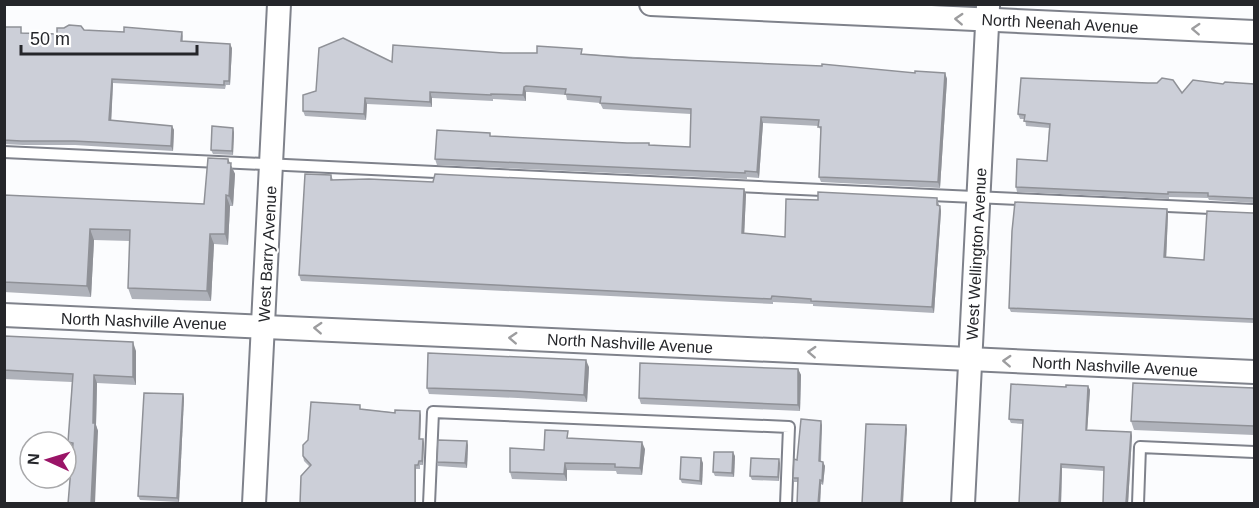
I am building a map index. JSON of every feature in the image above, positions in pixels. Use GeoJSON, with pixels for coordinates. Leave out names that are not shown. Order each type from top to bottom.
{"type":"FeatureCollection","features":[{"type":"Feature","properties":{"kind":"street","name":"West Barry Avenue"},"geometry":{"type":"LineString","coordinates":[[255,504],[279,4]]}},
{"type":"Feature","properties":{"kind":"street","name":"North Neenah Avenue"},"geometry":{"type":"LineString","coordinates":[[651,4],[988,12],[1254,32]]}},
{"type":"Feature","properties":{"kind":"street","name":"West Wellington Avenue"},"geometry":{"type":"LineString","coordinates":[[963,504],[988,12]]}},
{"type":"Feature","properties":{"kind":"street","name":"North Nashville Avenue"},"geometry":{"type":"LineString","coordinates":[[4,315],[1254,372]]}},
{"type":"Feature","properties":{"kind":"lane"},"geometry":{"type":"LineString","coordinates":[[4,152],[1254,210]]}},
{"type":"Feature","properties":{"kind":"lane"},"geometry":{"type":"LineString","coordinates":[[429,504],[433,412],[789,427],[786,504]]}},
{"type":"Feature","properties":{"kind":"lane"},"geometry":{"type":"LineString","coordinates":[[1138,504],[1140,447],[1254,452]]}},
{"type":"Feature","properties":{"kind":"building"},"geometry":{"type":"Polygon","coordinates":[[[69,25],[81,26],[84,30],[124,32],[124,27],[182,32],[181,41],[230,44],[229,81],[224,81],[224,85],[112,79],[109,120],[172,126],[171,146],[4,140],[4,27],[21,27],[21,33],[57,34],[57,28],[69,25]]]}},
{"type":"Feature","properties":{"kind":"building"},"geometry":{"type":"Polygon","coordinates":[[[343,38],[392,62],[393,45],[503,53],[537,53],[537,46],[582,49],[581,54],[632,58],[822,66],[822,64],[915,73],[915,71],[945,73],[938,182],[819,177],[821,127],[818,127],[819,120],[761,117],[757,172],[435,159],[437,130],[490,133],[490,136],[690,147],[691,109],[600,103],[601,97],[565,94],[566,89],[526,86],[523,95],[430,92],[430,102],[365,98],[364,114],[303,111],[303,95],[316,91],[319,48],[343,38]]]}},
{"type":"Feature","properties":{"kind":"building"},"geometry":{"type":"Polygon","coordinates":[[[1021,78],[1157,83],[1162,78],[1173,80],[1182,93],[1193,80],[1223,84],[1225,82],[1254,84],[1254,199],[1208,196],[1208,193],[1168,192],[1168,194],[1016,187],[1017,159],[1047,161],[1050,124],[1024,121],[1025,115],[1018,114],[1021,78]]]}},
{"type":"Feature","properties":{"kind":"building"},"geometry":{"type":"Polygon","coordinates":[[[212,126],[233,128],[232,151],[211,150],[212,126]]]}},
{"type":"Feature","properties":{"kind":"building"},"geometry":{"type":"Polygon","coordinates":[[[208,158],[228,159],[228,163],[231,163],[229,196],[226,195],[225,234],[210,234],[207,291],[128,288],[130,230],[90,229],[87,286],[4,282],[4,195],[204,204],[208,158]]]}},
{"type":"Feature","properties":{"kind":"building"},"geometry":{"type":"Polygon","coordinates":[[[305,174],[331,175],[331,180],[433,182],[435,174],[744,189],[742,233],[785,237],[786,199],[818,200],[818,192],[937,198],[937,205],[940,206],[932,307],[811,301],[811,299],[772,296],[771,299],[299,275],[305,174]]]}},
{"type":"Feature","properties":{"kind":"building"},"geometry":{"type":"Polygon","coordinates":[[[1015,202],[1167,209],[1164,257],[1204,260],[1207,211],[1254,212],[1254,319],[1009,308],[1015,202]]]}},
{"type":"Feature","properties":{"kind":"building"},"geometry":{"type":"Polygon","coordinates":[[[4,336],[133,342],[133,377],[94,375],[93,423],[95,423],[91,504],[68,504],[69,490],[78,490],[78,430],[69,430],[73,374],[4,370],[4,336]]]}},
{"type":"Feature","properties":{"kind":"building"},"geometry":{"type":"Polygon","coordinates":[[[428,353],[586,360],[584,395],[427,388],[428,353]]]}},
{"type":"Feature","properties":{"kind":"building"},"geometry":{"type":"Polygon","coordinates":[[[640,363],[798,369],[798,405],[639,398],[640,363]]]}},
{"type":"Feature","properties":{"kind":"building"},"geometry":{"type":"Polygon","coordinates":[[[1133,383],[1254,388],[1254,426],[1131,421],[1133,383]]]}},
{"type":"Feature","properties":{"kind":"building"},"geometry":{"type":"Polygon","coordinates":[[[1011,384],[1088,386],[1086,430],[1131,432],[1126,503],[1128,504],[1103,504],[1104,467],[1061,464],[1059,504],[1019,504],[1023,420],[1009,419],[1011,384]]]}},
{"type":"Feature","properties":{"kind":"building"},"geometry":{"type":"Polygon","coordinates":[[[144,393],[183,394],[177,498],[138,496],[144,393]]]}},
{"type":"Feature","properties":{"kind":"building"},"geometry":{"type":"Polygon","coordinates":[[[311,402],[360,405],[360,409],[395,413],[395,410],[420,411],[419,439],[423,439],[422,461],[415,465],[415,504],[300,504],[301,476],[311,465],[303,456],[303,445],[308,440],[311,402]]]}},
{"type":"Feature","properties":{"kind":"building"},"geometry":{"type":"Polygon","coordinates":[[[801,419],[821,421],[819,461],[823,462],[818,504],[797,504],[798,478],[793,478],[801,419]]]}},
{"type":"Feature","properties":{"kind":"building"},"geometry":{"type":"Polygon","coordinates":[[[866,424],[906,425],[901,504],[862,504],[866,424]]]}},
{"type":"Feature","properties":{"kind":"building"},"geometry":{"type":"Polygon","coordinates":[[[545,430],[568,431],[567,438],[642,442],[640,468],[615,467],[615,464],[565,463],[564,474],[510,472],[510,448],[544,450],[545,430]]]}},
{"type":"Feature","properties":{"kind":"building"},"geometry":{"type":"Polygon","coordinates":[[[438,440],[467,441],[465,463],[437,462],[438,440]]]}},
{"type":"Feature","properties":{"kind":"building"},"geometry":{"type":"Polygon","coordinates":[[[714,452],[733,452],[732,473],[713,472],[714,452]]]}},
{"type":"Feature","properties":{"kind":"building"},"geometry":{"type":"Polygon","coordinates":[[[681,457],[701,458],[700,481],[680,479],[681,457]]]}},
{"type":"Feature","properties":{"kind":"building"},"geometry":{"type":"Polygon","coordinates":[[[751,458],[779,459],[778,477],[750,476],[751,458]]]}}]}
